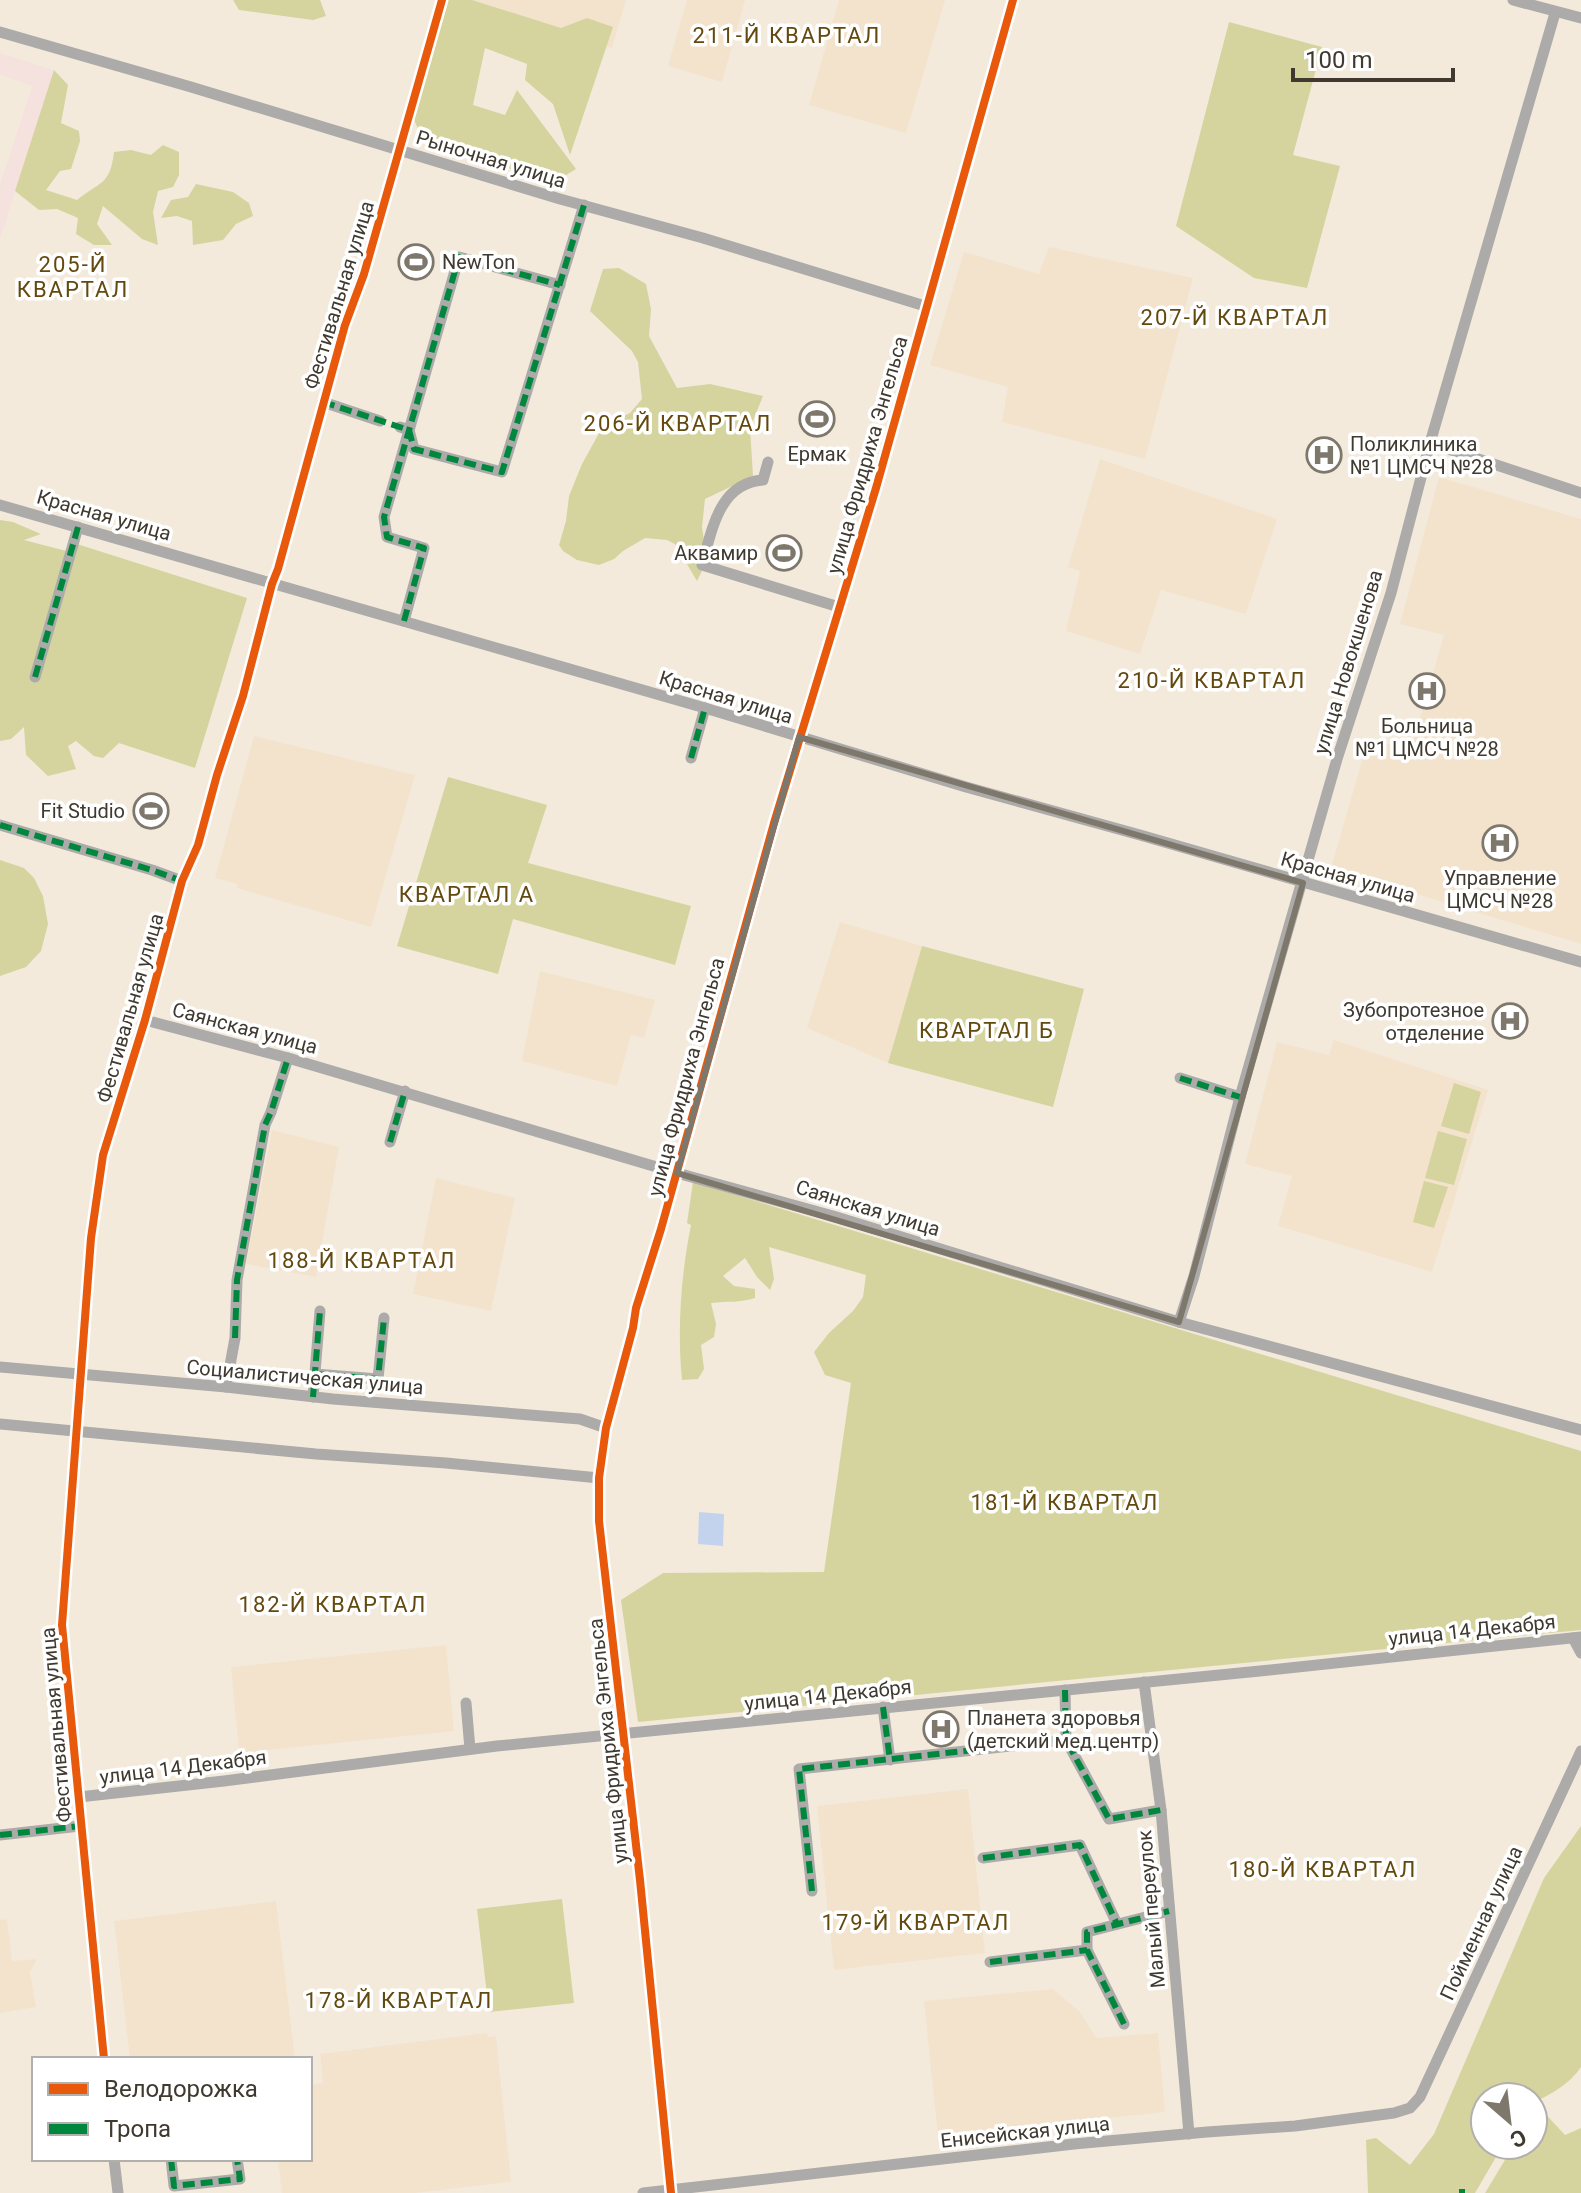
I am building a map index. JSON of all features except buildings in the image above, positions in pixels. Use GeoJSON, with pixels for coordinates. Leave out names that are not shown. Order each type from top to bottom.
{"type":"FeatureCollection","features":[{"type":"Feature","properties":{"kind":"street","name":"Фестивальная улица"},"geometry":{"type":"LineString","coordinates":[[104,2057],[62,1625],[91,1238],[103,1155],[145,1020],[182,881],[198,845],[243,696],[345,325],[364,274],[442,0]]}},
{"type":"Feature","properties":{"kind":"street","name":"улица Фридриха Энгельса"},"geometry":{"type":"LineString","coordinates":[[671,2192],[640,1880],[599,1521],[599,1478],[606,1428],[636,1308],[799,737],[876,488],[1013,0]]}},
{"type":"Feature","properties":{"kind":"street"},"geometry":{"type":"LineString","coordinates":[[1513,0],[1581,18]]}},
{"type":"Feature","properties":{"kind":"street","name":"улица Новокшенова"},"geometry":{"type":"LineString","coordinates":[[1179,1322],[1337,759],[1391,593],[1430,443],[1555,13]]}},
{"type":"Feature","properties":{"kind":"street","name":"Рыночная улица"},"geometry":{"type":"LineString","coordinates":[[0,32],[925,306]]}},
{"type":"Feature","properties":{"kind":"street"},"geometry":{"type":"LineString","coordinates":[[405,429],[414,449],[502,472],[584,205]]}},
{"type":"Feature","properties":{"kind":"street"},"geometry":{"type":"LineString","coordinates":[[404,621],[424,548],[387,537],[384,517],[405,429],[459,257],[560,285]]}},
{"type":"Feature","properties":{"kind":"street"},"geometry":{"type":"LineString","coordinates":[[323,402],[380,421]]}},
{"type":"Feature","properties":{"kind":"street"},"geometry":{"type":"LineString","coordinates":[[1430,443],[1581,493]]}},
{"type":"Feature","properties":{"kind":"street"},"geometry":{"type":"LineString","coordinates":[[768,462],[763,480],[750,481],[719,507],[702,565],[839,607]]}},
{"type":"Feature","properties":{"kind":"street","name":"Красная улица"},"geometry":{"type":"LineString","coordinates":[[0,505],[1581,962]]}},
{"type":"Feature","properties":{"kind":"street"},"geometry":{"type":"LineString","coordinates":[[35,677],[78,527]]}},
{"type":"Feature","properties":{"kind":"street"},"geometry":{"type":"LineString","coordinates":[[691,758],[705,708]]}},
{"type":"Feature","properties":{"kind":"street"},"geometry":{"type":"LineString","coordinates":[[0,825],[182,881]]}},
{"type":"Feature","properties":{"kind":"street","name":"Саянская улица"},"geometry":{"type":"LineString","coordinates":[[145,1020],[405,1091],[677,1173],[833,1216],[1179,1322],[1581,1430]]}},
{"type":"Feature","properties":{"kind":"street"},"geometry":{"type":"LineString","coordinates":[[226,1387],[235,1338],[237,1280],[265,1125],[288,1058]]}},
{"type":"Feature","properties":{"kind":"street"},"geometry":{"type":"LineString","coordinates":[[1180,1078],[1240,1097]]}},
{"type":"Feature","properties":{"kind":"street"},"geometry":{"type":"LineString","coordinates":[[390,1142],[405,1091]]}},
{"type":"Feature","properties":{"kind":"street"},"geometry":{"type":"LineString","coordinates":[[313,1397],[320,1311]]}},
{"type":"Feature","properties":{"kind":"street"},"geometry":{"type":"LineString","coordinates":[[315,1374],[378,1379],[384,1318]]}},
{"type":"Feature","properties":{"kind":"street","name":"Социалистическая улица"},"geometry":{"type":"LineString","coordinates":[[0,1367],[580,1419],[606,1428]]}},
{"type":"Feature","properties":{"kind":"street"},"geometry":{"type":"LineString","coordinates":[[0,1424],[599,1478]]}},
{"type":"Feature","properties":{"kind":"street"},"geometry":{"type":"LineString","coordinates":[[1577,1637],[1581,1653]]}},
{"type":"Feature","properties":{"kind":"street","name":"улица 14 Декабря"},"geometry":{"type":"LineString","coordinates":[[79,1797],[470,1749],[1577,1637]]}},
{"type":"Feature","properties":{"kind":"street","name":"Малый переулок"},"geometry":{"type":"LineString","coordinates":[[1144,1682],[1161,1810],[1189,2134]]}},
{"type":"Feature","properties":{"kind":"street"},"geometry":{"type":"LineString","coordinates":[[1065,1690],[1066,1740],[1109,1819],[1161,1810]]}},
{"type":"Feature","properties":{"kind":"street"},"geometry":{"type":"LineString","coordinates":[[466,1703],[470,1749]]}},
{"type":"Feature","properties":{"kind":"street"},"geometry":{"type":"LineString","coordinates":[[883,1707],[890,1760]]}},
{"type":"Feature","properties":{"kind":"street"},"geometry":{"type":"LineString","coordinates":[[812,1891],[799,1769],[1066,1740]]}},
{"type":"Feature","properties":{"kind":"street","name":"Пойменная улица"},"geometry":{"type":"LineString","coordinates":[[1410,2108],[1420,2097],[1581,1751]]}},
{"type":"Feature","properties":{"kind":"street"},"geometry":{"type":"LineString","coordinates":[[0,1835],[80,1826]]}},
{"type":"Feature","properties":{"kind":"street"},"geometry":{"type":"LineString","coordinates":[[983,1858],[1080,1845],[1117,1924]]}},
{"type":"Feature","properties":{"kind":"street"},"geometry":{"type":"LineString","coordinates":[[1124,2024],[1087,1950],[1087,1932],[1169,1911]]}},
{"type":"Feature","properties":{"kind":"street"},"geometry":{"type":"LineString","coordinates":[[990,1962],[1087,1950]]}},
{"type":"Feature","properties":{"kind":"street","name":"Енисейская улица"},"geometry":{"type":"LineString","coordinates":[[643,2193],[1074,2144],[1295,2126],[1394,2113],[1410,2108]]}},
{"type":"Feature","properties":{"kind":"street"},"geometry":{"type":"LineString","coordinates":[[114,2161],[118,2193]]}},
{"type":"Feature","properties":{"kind":"street"},"geometry":{"type":"LineString","coordinates":[[171,2161],[174,2186],[240,2179],[237,2161]]}},
{"type":"Feature","properties":{"kind":"highlighted area"},"geometry":{"type":"Polygon","coordinates":[[[799,737],[1303,883],[1179,1322],[677,1173],[799,737]]]}},
{"type":"Feature","properties":{"kind":"shaded area"},"geometry":{"type":"Polygon","coordinates":[[[233,0],[320,0],[326,16],[313,20],[239,10],[233,0]]]}},
{"type":"Feature","properties":{"kind":"shaded area"},"geometry":{"type":"Polygon","coordinates":[[[442,0],[472,0],[561,28],[587,18],[613,27],[570,155],[553,104],[525,80],[527,64],[485,48],[473,105],[505,115],[517,90],[576,169],[553,183],[422,139],[413,117],[442,0]]]}},
{"type":"Feature","properties":{"kind":"shaded area"},"geometry":{"type":"Polygon","coordinates":[[[466,0],[626,0],[612,48],[466,0]]]}},
{"type":"Feature","properties":{"kind":"shaded area"},"geometry":{"type":"Polygon","coordinates":[[[687,0],[745,0],[722,82],[668,66],[687,0]]]}},
{"type":"Feature","properties":{"kind":"shaded area"},"geometry":{"type":"Polygon","coordinates":[[[839,0],[945,0],[906,133],[809,105],[839,0]]]}},
{"type":"Feature","properties":{"kind":"shaded area"},"geometry":{"type":"Polygon","coordinates":[[[1229,22],[1322,47],[1293,155],[1340,166],[1307,288],[1254,278],[1176,226],[1229,22]]]}},
{"type":"Feature","properties":{"kind":"shaded area"},"geometry":{"type":"Polygon","coordinates":[[[0,53],[54,70],[0,239],[0,185],[32,86],[0,75],[0,53]]]}},
{"type":"Feature","properties":{"kind":"shaded area"},"geometry":{"type":"Polygon","coordinates":[[[54,70],[68,85],[61,123],[79,131],[80,141],[71,169],[60,171],[46,190],[77,200],[107,177],[114,152],[131,150],[151,155],[163,145],[179,152],[179,175],[173,187],[158,191],[153,212],[158,245],[142,239],[103,206],[97,224],[112,245],[94,245],[76,234],[78,218],[57,209],[39,210],[15,191],[54,70]]]}},
{"type":"Feature","properties":{"kind":"shaded area"},"geometry":{"type":"Polygon","coordinates":[[[196,184],[233,192],[249,203],[253,216],[236,224],[223,240],[193,245],[192,221],[177,216],[161,218],[171,200],[188,197],[196,184]]]}},
{"type":"Feature","properties":{"kind":"shaded area"},"geometry":{"type":"Polygon","coordinates":[[[1049,247],[1193,278],[1145,459],[1002,422],[1008,387],[930,365],[964,252],[1039,274],[1049,247]]]}},
{"type":"Feature","properties":{"kind":"shaded area"},"geometry":{"type":"Polygon","coordinates":[[[619,268],[646,284],[651,309],[649,336],[677,388],[710,384],[763,396],[750,428],[753,476],[705,499],[702,527],[707,561],[697,581],[675,544],[667,540],[645,538],[614,559],[599,565],[577,560],[559,545],[569,496],[603,426],[630,413],[642,399],[638,362],[632,351],[590,311],[603,269],[619,268]]]}},
{"type":"Feature","properties":{"kind":"shaded area"},"geometry":{"type":"Polygon","coordinates":[[[1100,459],[1277,519],[1246,614],[1161,590],[1140,654],[1066,631],[1080,571],[1068,567],[1100,459]]]}},
{"type":"Feature","properties":{"kind":"shaded area"},"geometry":{"type":"Polygon","coordinates":[[[1439,477],[1581,519],[1581,944],[1331,868],[1368,740],[1411,749],[1444,635],[1400,624],[1439,477]]]}},
{"type":"Feature","properties":{"kind":"shaded area"},"geometry":{"type":"Polygon","coordinates":[[[0,520],[41,534],[24,540],[74,553],[77,544],[247,598],[195,768],[119,743],[103,758],[94,756],[76,741],[68,746],[76,769],[48,776],[26,755],[24,727],[11,739],[0,741],[0,520]]]}},
{"type":"Feature","properties":{"kind":"shaded area"},"geometry":{"type":"Polygon","coordinates":[[[254,736],[415,775],[371,927],[237,888],[238,884],[215,878],[254,736]]]}},
{"type":"Feature","properties":{"kind":"shaded area"},"geometry":{"type":"Polygon","coordinates":[[[448,777],[547,805],[528,863],[691,906],[675,965],[513,919],[498,974],[397,946],[448,777]]]}},
{"type":"Feature","properties":{"kind":"shaded area"},"geometry":{"type":"Polygon","coordinates":[[[0,860],[24,868],[34,878],[43,896],[48,924],[41,951],[26,967],[0,976],[0,860]]]}},
{"type":"Feature","properties":{"kind":"shaded area"},"geometry":{"type":"Polygon","coordinates":[[[840,922],[922,946],[888,1063],[807,1028],[840,922]]]}},
{"type":"Feature","properties":{"kind":"shaded area"},"geometry":{"type":"Polygon","coordinates":[[[922,946],[1084,989],[1053,1107],[888,1063],[922,946]]]}},
{"type":"Feature","properties":{"kind":"shaded area"},"geometry":{"type":"Polygon","coordinates":[[[540,971],[655,1000],[644,1038],[631,1035],[617,1086],[522,1061],[540,971]]]}},
{"type":"Feature","properties":{"kind":"shaded area"},"geometry":{"type":"Polygon","coordinates":[[[1334,1040],[1488,1090],[1432,1272],[1278,1226],[1292,1176],[1245,1164],[1277,1042],[1329,1055],[1334,1040]]]}},
{"type":"Feature","properties":{"kind":"shaded area"},"geometry":{"type":"Polygon","coordinates":[[[1454,1083],[1481,1092],[1469,1134],[1441,1126],[1454,1083]]]}},
{"type":"Feature","properties":{"kind":"shaded area"},"geometry":{"type":"Polygon","coordinates":[[[272,1130],[339,1147],[316,1277],[246,1264],[272,1130]]]}},
{"type":"Feature","properties":{"kind":"shaded area"},"geometry":{"type":"Polygon","coordinates":[[[1438,1131],[1467,1139],[1454,1185],[1425,1178],[1438,1131]]]}},
{"type":"Feature","properties":{"kind":"shaded area"},"geometry":{"type":"Polygon","coordinates":[[[436,1178],[515,1198],[491,1311],[413,1294],[436,1178]]]}},
{"type":"Feature","properties":{"kind":"shaded area"},"geometry":{"type":"Polygon","coordinates":[[[1424,1181],[1448,1187],[1434,1228],[1413,1222],[1424,1181]]]}},
{"type":"Feature","properties":{"kind":"shaded area"},"geometry":{"type":"Polygon","coordinates":[[[693,1182],[1581,1451],[1581,1630],[638,1722],[621,1600],[663,1573],[824,1572],[851,1383],[825,1375],[814,1352],[863,1297],[866,1275],[769,1247],[774,1279],[770,1290],[745,1258],[723,1276],[734,1286],[755,1289],[755,1298],[711,1303],[716,1324],[714,1337],[701,1345],[704,1369],[698,1379],[682,1380],[681,1302],[693,1182]]]}},
{"type":"Feature","properties":{"kind":"shaded area"},"geometry":{"type":"Polygon","coordinates":[[[446,1645],[454,1731],[239,1753],[231,1667],[446,1645]]]}},
{"type":"Feature","properties":{"kind":"shaded area"},"geometry":{"type":"Polygon","coordinates":[[[968,1789],[985,1953],[834,1970],[817,1806],[968,1789]]]}},
{"type":"Feature","properties":{"kind":"shaded area"},"geometry":{"type":"Polygon","coordinates":[[[1581,1826],[1581,2067],[1566,2083],[1549,2094],[1549,2081],[1469,2081],[1469,2161],[1494,2161],[1475,2193],[1368,2193],[1366,2140],[1376,2138],[1410,2165],[1434,2134],[1544,1878],[1581,1826]]]}},
{"type":"Feature","properties":{"kind":"shaded area"},"geometry":{"type":"Polygon","coordinates":[[[562,1899],[574,2003],[489,2012],[477,1909],[562,1899]]]}},
{"type":"Feature","properties":{"kind":"shaded area"},"geometry":{"type":"Polygon","coordinates":[[[276,1901],[295,2057],[130,2057],[114,1921],[276,1901]]]}},
{"type":"Feature","properties":{"kind":"shaded area"},"geometry":{"type":"Polygon","coordinates":[[[7,1919],[12,1961],[37,1959],[30,1972],[36,2007],[0,2013],[0,1920],[7,1919]]]}},
{"type":"Feature","properties":{"kind":"shaded area"},"geometry":{"type":"Polygon","coordinates":[[[1053,1989],[1080,2012],[1096,2038],[1158,2033],[1165,2112],[938,2136],[924,2001],[1053,1989]]]}},
{"type":"Feature","properties":{"kind":"shaded area"},"geometry":{"type":"Polygon","coordinates":[[[487,2033],[488,2037],[496,2036],[511,2182],[415,2193],[282,2193],[278,2161],[312,2161],[312,2085],[323,2083],[320,2054],[487,2033]]]}},
{"type":"Feature","properties":{"kind":"shaded area"},"geometry":{"type":"Polygon","coordinates":[[[1549,2118],[1565,2135],[1581,2128],[1581,2193],[1485,2193],[1504,2161],[1549,2161],[1549,2118]]]}},
{"type":"Feature","properties":{"kind":"water"},"geometry":{"type":"Polygon","coordinates":[[[699,1512],[724,1514],[723,1546],[698,1544],[699,1512]]]}},
{"type":"Feature","properties":{"kind":"marked path"},"geometry":{"type":"LineString","coordinates":[[323,402],[409,430],[414,449],[502,472],[584,205]]}},
{"type":"Feature","properties":{"kind":"marked path"},"geometry":{"type":"LineString","coordinates":[[404,621],[424,548],[387,537],[384,517],[459,257],[560,285]]}},
{"type":"Feature","properties":{"kind":"marked path"},"geometry":{"type":"LineString","coordinates":[[35,677],[78,527]]}},
{"type":"Feature","properties":{"kind":"marked path"},"geometry":{"type":"LineString","coordinates":[[691,758],[705,708]]}},
{"type":"Feature","properties":{"kind":"marked path"},"geometry":{"type":"LineString","coordinates":[[0,825],[182,881]]}},
{"type":"Feature","properties":{"kind":"marked path"},"geometry":{"type":"LineString","coordinates":[[235,1338],[237,1280],[265,1125],[288,1058]]}},
{"type":"Feature","properties":{"kind":"marked path"},"geometry":{"type":"LineString","coordinates":[[1180,1078],[1240,1097]]}},
{"type":"Feature","properties":{"kind":"marked path"},"geometry":{"type":"LineString","coordinates":[[390,1142],[405,1091]]}},
{"type":"Feature","properties":{"kind":"marked path"},"geometry":{"type":"LineString","coordinates":[[313,1397],[320,1311]]}},
{"type":"Feature","properties":{"kind":"marked path"},"geometry":{"type":"LineString","coordinates":[[315,1374],[378,1379],[384,1318]]}},
{"type":"Feature","properties":{"kind":"marked path"},"geometry":{"type":"LineString","coordinates":[[1065,1690],[1066,1740],[1109,1819],[1161,1810]]}},
{"type":"Feature","properties":{"kind":"marked path"},"geometry":{"type":"LineString","coordinates":[[883,1707],[890,1760]]}},
{"type":"Feature","properties":{"kind":"marked path"},"geometry":{"type":"LineString","coordinates":[[812,1891],[799,1769],[1066,1740]]}},
{"type":"Feature","properties":{"kind":"marked path"},"geometry":{"type":"LineString","coordinates":[[0,1835],[80,1826]]}},
{"type":"Feature","properties":{"kind":"marked path"},"geometry":{"type":"LineString","coordinates":[[983,1858],[1080,1845],[1117,1924]]}},
{"type":"Feature","properties":{"kind":"marked path"},"geometry":{"type":"LineString","coordinates":[[1124,2024],[1087,1950],[1087,1932],[1169,1911]]}},
{"type":"Feature","properties":{"kind":"marked path"},"geometry":{"type":"LineString","coordinates":[[990,1962],[1087,1950]]}},
{"type":"Feature","properties":{"kind":"marked path"},"geometry":{"type":"LineString","coordinates":[[171,2161],[174,2186],[240,2179],[237,2161]]}},
{"type":"Feature","properties":{"kind":"cycle path"},"geometry":{"type":"LineString","coordinates":[[104,2057],[62,1625],[91,1238],[103,1155],[145,1020],[182,881],[198,845],[243,696],[345,325],[364,274],[442,0]]}},
{"type":"Feature","properties":{"kind":"cycle path"},"geometry":{"type":"LineString","coordinates":[[671,2193],[640,1880],[599,1521],[599,1478],[606,1428],[636,1308],[661,1229],[774,823],[876,488],[1013,0]]}},
{"type":"Feature","properties":{"kind":"place","name":"NewTon"},"geometry":{"type":"Point","coordinates":[416,262]}},
{"type":"Feature","properties":{"kind":"place","name":"Ермак"},"geometry":{"type":"Point","coordinates":[817,419]}},
{"type":"Feature","properties":{"kind":"place","name":"Поликлиника №1 ЦМСЧ №28"},"geometry":{"type":"Point","coordinates":[1324,455]}},
{"type":"Feature","properties":{"kind":"place","name":"Аквамир"},"geometry":{"type":"Point","coordinates":[784,553]}},
{"type":"Feature","properties":{"kind":"place","name":"Больница №1 ЦМСЧ №28"},"geometry":{"type":"Point","coordinates":[1427,691]}},
{"type":"Feature","properties":{"kind":"place","name":"Fit Studio"},"geometry":{"type":"Point","coordinates":[151,811]}},
{"type":"Feature","properties":{"kind":"place","name":"Управление ЦМСЧ №28"},"geometry":{"type":"Point","coordinates":[1500,843]}},
{"type":"Feature","properties":{"kind":"place","name":"Зубопротезное отделение"},"geometry":{"type":"Point","coordinates":[1510,1021]}},
{"type":"Feature","properties":{"kind":"place","name":"Планета здоровья (детский мед.центр)"},"geometry":{"type":"Point","coordinates":[941,1729]}},
{"type":"Feature","properties":{"kind":"district","name":"211-Й КВАРТАЛ"},"geometry":{"type":"Point","coordinates":[787,35]}},
{"type":"Feature","properties":{"kind":"district","name":"205-Й КВАРТАЛ"},"geometry":{"type":"Point","coordinates":[73,276]}},
{"type":"Feature","properties":{"kind":"district","name":"207-Й КВАРТАЛ"},"geometry":{"type":"Point","coordinates":[1235,317]}},
{"type":"Feature","properties":{"kind":"district","name":"206-Й КВАРТАЛ"},"geometry":{"type":"Point","coordinates":[678,423]}},
{"type":"Feature","properties":{"kind":"district","name":"210-Й КВАРТАЛ"},"geometry":{"type":"Point","coordinates":[1212,680]}},
{"type":"Feature","properties":{"kind":"district","name":"КВАРТАЛ А"},"geometry":{"type":"Point","coordinates":[467,894]}},
{"type":"Feature","properties":{"kind":"district","name":"КВАРТАЛ Б"},"geometry":{"type":"Point","coordinates":[987,1030]}},
{"type":"Feature","properties":{"kind":"district","name":"188-Й КВАРТАЛ"},"geometry":{"type":"Point","coordinates":[362,1260]}},
{"type":"Feature","properties":{"kind":"district","name":"181-Й КВАРТАЛ"},"geometry":{"type":"Point","coordinates":[1065,1502]}},
{"type":"Feature","properties":{"kind":"district","name":"182-Й КВАРТАЛ"},"geometry":{"type":"Point","coordinates":[333,1604]}},
{"type":"Feature","properties":{"kind":"district","name":"180-Й КВАРТАЛ"},"geometry":{"type":"Point","coordinates":[1323,1869]}},
{"type":"Feature","properties":{"kind":"district","name":"179-Й КВАРТАЛ"},"geometry":{"type":"Point","coordinates":[916,1922]}},
{"type":"Feature","properties":{"kind":"district","name":"178-Й КВАРТАЛ"},"geometry":{"type":"Point","coordinates":[399,2000]}}]}
